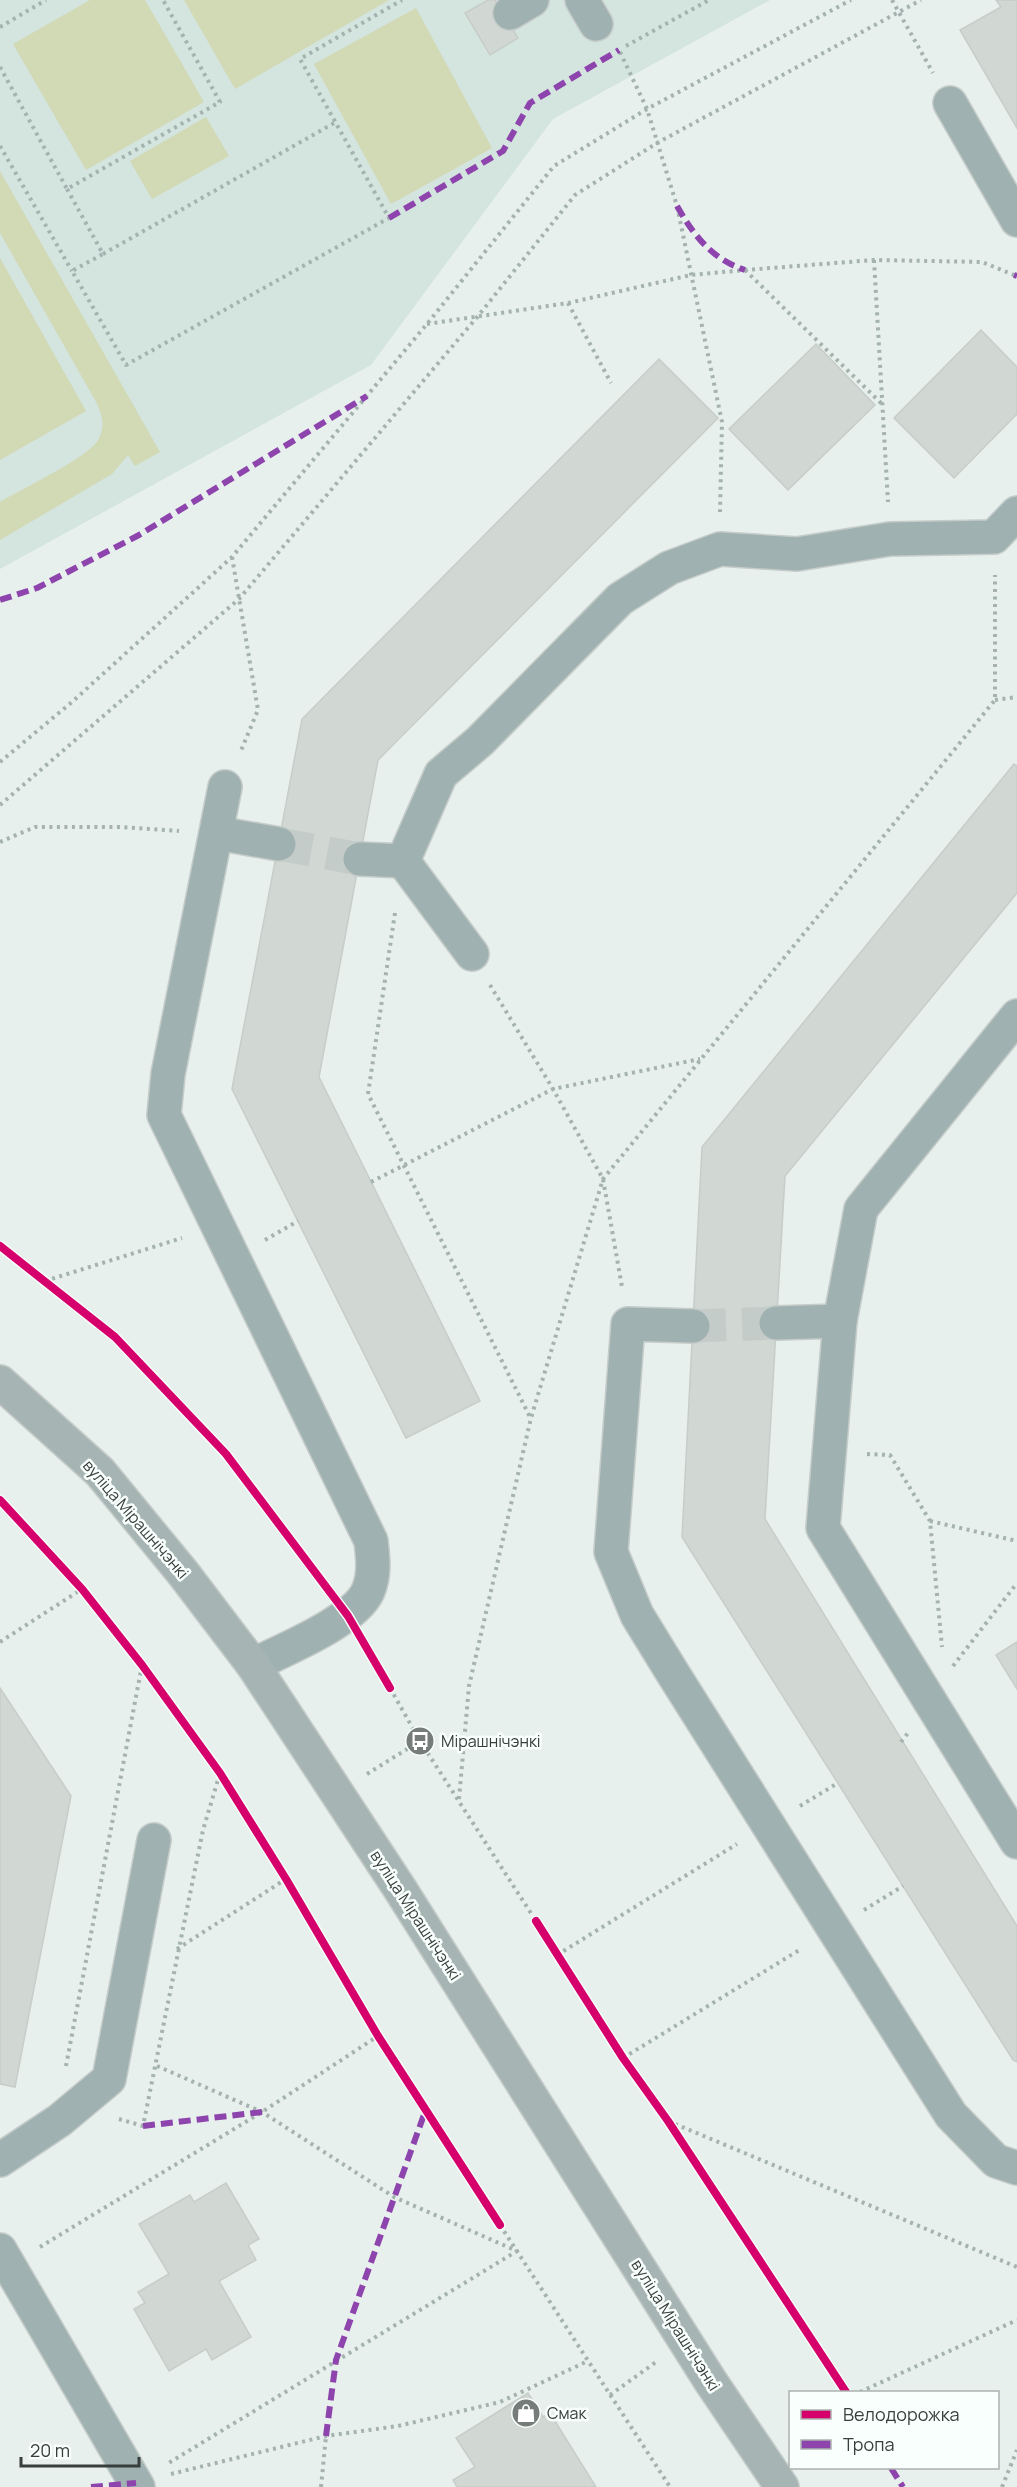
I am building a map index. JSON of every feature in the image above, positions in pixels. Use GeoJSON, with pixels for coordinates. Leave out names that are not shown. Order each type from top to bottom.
{"type":"FeatureCollection","features":[{"type":"Feature","properties":{"kind":"main road","name":"вуліца Мірашнічэнкі"},"geometry":{"type":"LineString","coordinates":[[0,1382],[100,1472],[183,1573],[253,1665],[338,1793],[686,2341],[782,2487]]}},
{"type":"Feature","properties":{"kind":"lane"},"geometry":{"type":"LineString","coordinates":[[950,103],[1017,220]]}},
{"type":"Feature","properties":{"kind":"lane"},"geometry":{"type":"LineString","coordinates":[[403,861],[441,774],[480,741],[620,598],[669,568],[720,549],[796,554],[890,539],[994,537],[1017,513]]}},
{"type":"Feature","properties":{"kind":"lane"},"geometry":{"type":"LineString","coordinates":[[225,787],[168,1074],[164,1115],[371,1541],[374,1565],[368,1592],[348,1616],[253,1665]]}},
{"type":"Feature","properties":{"kind":"lane"},"geometry":{"type":"LineString","coordinates":[[217,833],[279,844]]}},
{"type":"Feature","properties":{"kind":"lane"},"geometry":{"type":"LineString","coordinates":[[360,859],[403,861]]}},
{"type":"Feature","properties":{"kind":"lane"},"geometry":{"type":"LineString","coordinates":[[403,861],[472,954]]}},
{"type":"Feature","properties":{"kind":"lane"},"geometry":{"type":"LineString","coordinates":[[1017,1016],[861,1209],[840,1321],[824,1527],[937,1688],[1017,1842]]}},
{"type":"Feature","properties":{"kind":"lane"},"geometry":{"type":"LineString","coordinates":[[776,1323],[840,1321]]}},
{"type":"Feature","properties":{"kind":"lane"},"geometry":{"type":"LineString","coordinates":[[693,1326],[628,1324],[611,1552],[637,1615],[951,2115],[996,2161],[1017,2168]]}},
{"type":"Feature","properties":{"kind":"lane"},"geometry":{"type":"LineString","coordinates":[[0,2160],[60,2120],[109,2079],[154,1840]]}},
{"type":"Feature","properties":{"kind":"lane"},"geometry":{"type":"LineString","coordinates":[[4,2258],[135,2486]]}},
{"type":"Feature","properties":{"kind":"path"},"geometry":{"type":"LineString","coordinates":[[67,189],[220,102],[163,0]]}},
{"type":"Feature","properties":{"kind":"path"},"geometry":{"type":"LineString","coordinates":[[0,146],[126,365],[389,218],[300,59],[402,0]]}},
{"type":"Feature","properties":{"kind":"path"},"geometry":{"type":"LineString","coordinates":[[709,0],[619,50],[647,110],[676,206],[722,422],[720,549]]}},
{"type":"Feature","properties":{"kind":"path"},"geometry":{"type":"LineString","coordinates":[[0,762],[72,702],[232,557],[427,324],[554,166],[647,110],[851,0]]}},
{"type":"Feature","properties":{"kind":"path"},"geometry":{"type":"LineString","coordinates":[[892,0],[950,103]]}},
{"type":"Feature","properties":{"kind":"path"},"geometry":{"type":"LineString","coordinates":[[0,806],[239,599],[478,316],[575,195],[657,143],[921,0]]}},
{"type":"Feature","properties":{"kind":"path"},"geometry":{"type":"LineString","coordinates":[[0,27],[43,1]]}},
{"type":"Feature","properties":{"kind":"path"},"geometry":{"type":"LineString","coordinates":[[0,67],[103,254]]}},
{"type":"Feature","properties":{"kind":"path"},"geometry":{"type":"LineString","coordinates":[[72,271],[336,122]]}},
{"type":"Feature","properties":{"kind":"path"},"geometry":{"type":"LineString","coordinates":[[427,324],[568,303],[691,275],[745,270],[874,260],[982,262],[1014,275],[1017,271]]}},
{"type":"Feature","properties":{"kind":"path"},"geometry":{"type":"LineString","coordinates":[[874,260],[890,539]]}},
{"type":"Feature","properties":{"kind":"path"},"geometry":{"type":"LineString","coordinates":[[745,270],[883,405]]}},
{"type":"Feature","properties":{"kind":"path"},"geometry":{"type":"LineString","coordinates":[[568,303],[611,383]]}},
{"type":"Feature","properties":{"kind":"path"},"geometry":{"type":"LineString","coordinates":[[459,1799],[469,1686],[531,1418],[603,1179],[995,699],[994,537]]}},
{"type":"Feature","properties":{"kind":"path"},"geometry":{"type":"LineString","coordinates":[[225,787],[258,710],[232,557]]}},
{"type":"Feature","properties":{"kind":"path"},"geometry":{"type":"LineString","coordinates":[[995,699],[1017,697]]}},
{"type":"Feature","properties":{"kind":"path"},"geometry":{"type":"LineString","coordinates":[[0,842],[35,827],[120,827],[217,833]]}},
{"type":"Feature","properties":{"kind":"path"},"geometry":{"type":"LineString","coordinates":[[403,861],[368,1094],[531,1418]]}},
{"type":"Feature","properties":{"kind":"path"},"geometry":{"type":"LineString","coordinates":[[472,954],[553,1089],[603,1179],[628,1324]]}},
{"type":"Feature","properties":{"kind":"path"},"geometry":{"type":"LineString","coordinates":[[371,1182],[402,1164],[553,1089],[701,1059]]}},
{"type":"Feature","properties":{"kind":"path"},"geometry":{"type":"LineString","coordinates":[[45,1281],[164,1245]]}},
{"type":"Feature","properties":{"kind":"path"},"geometry":{"type":"LineString","coordinates":[[829,1453],[890,1455],[930,1521],[937,1688]]}},
{"type":"Feature","properties":{"kind":"path"},"geometry":{"type":"LineString","coordinates":[[930,1521],[1017,1541]]}},
{"type":"Feature","properties":{"kind":"path"},"geometry":{"type":"LineString","coordinates":[[902,1742],[937,1688],[1017,1583]]}},
{"type":"Feature","properties":{"kind":"path"},"geometry":{"type":"LineString","coordinates":[[0,1642],[82,1589]]}},
{"type":"Feature","properties":{"kind":"path"},"geometry":{"type":"LineString","coordinates":[[63,2077],[142,1665]]}},
{"type":"Feature","properties":{"kind":"path"},"geometry":{"type":"LineString","coordinates":[[390,1688],[420,1741],[536,1921]]}},
{"type":"Feature","properties":{"kind":"path"},"geometry":{"type":"LineString","coordinates":[[338,1793],[420,1741]]}},
{"type":"Feature","properties":{"kind":"path"},"geometry":{"type":"LineString","coordinates":[[116,2119],[143,2126],[157,2066],[177,1949],[203,1830],[220,1773]]}},
{"type":"Feature","properties":{"kind":"path"},"geometry":{"type":"LineString","coordinates":[[557,1955],[838,1783]]}},
{"type":"Feature","properties":{"kind":"path"},"geometry":{"type":"LineString","coordinates":[[177,1949],[286,1879]]}},
{"type":"Feature","properties":{"kind":"path"},"geometry":{"type":"LineString","coordinates":[[623,2058],[903,1886]]}},
{"type":"Feature","properties":{"kind":"path"},"geometry":{"type":"LineString","coordinates":[[4,2258],[262,2112],[378,2036]]}},
{"type":"Feature","properties":{"kind":"path"},"geometry":{"type":"LineString","coordinates":[[157,2066],[262,2112],[394,2197],[517,2251]]}},
{"type":"Feature","properties":{"kind":"path"},"geometry":{"type":"LineString","coordinates":[[668,2121],[1017,2267]]}},
{"type":"Feature","properties":{"kind":"path"},"geometry":{"type":"LineString","coordinates":[[500,2225],[670,2487]]}},
{"type":"Feature","properties":{"kind":"path"},"geometry":{"type":"LineString","coordinates":[[135,2486],[517,2251]]}},
{"type":"Feature","properties":{"kind":"path"},"geometry":{"type":"LineString","coordinates":[[862,2391],[1017,2320]]}},
{"type":"Feature","properties":{"kind":"path"},"geometry":{"type":"LineString","coordinates":[[610,2395],[686,2341]]}},
{"type":"Feature","properties":{"kind":"path"},"geometry":{"type":"LineString","coordinates":[[135,2486],[326,2436],[398,2426],[500,2402],[588,2361]]}},
{"type":"Feature","properties":{"kind":"path"},"geometry":{"type":"LineString","coordinates":[[321,2487],[326,2436]]}},
{"type":"Feature","properties":{"kind":"path"},"geometry":{"type":"LineString","coordinates":[[1002,2487],[1017,2450]]}},
{"type":"Feature","properties":{"kind":"shaded area"},"geometry":{"type":"Polygon","coordinates":[[[0,0],[770,0],[553,119],[371,365],[0,569],[0,0]]]}},
{"type":"Feature","properties":{"kind":"green space"},"geometry":{"type":"Polygon","coordinates":[[[90,0],[145,0],[204,102],[86,170],[13,44],[90,0]]]}},
{"type":"Feature","properties":{"kind":"green space"},"geometry":{"type":"Polygon","coordinates":[[[184,0],[389,0],[235,89],[184,0]]]}},
{"type":"Feature","properties":{"kind":"green space"},"geometry":{"type":"Polygon","coordinates":[[[416,8],[492,148],[391,204],[314,64],[416,8]]]}},
{"type":"Feature","properties":{"kind":"green space"},"geometry":{"type":"Polygon","coordinates":[[[206,117],[229,156],[152,199],[130,161],[206,117]]]}},
{"type":"Feature","properties":{"kind":"green space"},"geometry":{"type":"Polygon","coordinates":[[[0,171],[160,452],[135,466],[128,455],[112,474],[0,540],[0,502],[82,455],[98,440],[102,425],[95,400],[0,233],[0,171]]]}},
{"type":"Feature","properties":{"kind":"green space"},"geometry":{"type":"Polygon","coordinates":[[[0,258],[86,411],[0,460],[0,258]]]}},
{"type":"Feature","properties":{"kind":"building"},"geometry":{"type":"Polygon","coordinates":[[[488,0],[495,0],[518,38],[490,55],[465,13],[488,0]]]}},
{"type":"Feature","properties":{"kind":"building"},"geometry":{"type":"Polygon","coordinates":[[[996,0],[1017,0],[1017,128],[960,30],[1001,7],[996,0]]]}},
{"type":"Feature","properties":{"kind":"building"},"geometry":{"type":"Polygon","coordinates":[[[981,330],[1017,367],[1017,414],[954,478],[894,418],[981,330]]]}},
{"type":"Feature","properties":{"kind":"building"},"geometry":{"type":"Polygon","coordinates":[[[816,344],[875,405],[788,490],[729,429],[816,344]]]}},
{"type":"Feature","properties":{"kind":"building"},"geometry":{"type":"Polygon","coordinates":[[[659,359],[718,418],[378,760],[319,1077],[480,1401],[406,1438],[232,1089],[302,719],[659,359]]]}},
{"type":"Feature","properties":{"kind":"building"},"geometry":{"type":"Polygon","coordinates":[[[1014,764],[1017,766],[1017,893],[785,1176],[765,1519],[1017,1926],[1017,2062],[1013,2060],[682,1537],[702,1147],[1014,764]]]}},
{"type":"Feature","properties":{"kind":"building"},"geometry":{"type":"Polygon","coordinates":[[[1017,1642],[1017,1689],[996,1655],[1017,1642]]]}},
{"type":"Feature","properties":{"kind":"building"},"geometry":{"type":"Polygon","coordinates":[[[0,1688],[71,1796],[15,2087],[0,2084],[0,1688]]]}},
{"type":"Feature","properties":{"kind":"building"},"geometry":{"type":"Polygon","coordinates":[[[226,2183],[259,2239],[248,2245],[256,2260],[219,2281],[251,2337],[212,2360],[206,2349],[169,2371],[134,2309],[145,2303],[138,2292],[169,2274],[139,2224],[190,2195],[194,2202],[226,2183]]]}},
{"type":"Feature","properties":{"kind":"building"},"geometry":{"type":"Polygon","coordinates":[[[528,2393],[543,2417],[550,2413],[596,2487],[457,2487],[453,2480],[475,2467],[456,2438],[528,2393]]]}},
{"type":"Feature","properties":{"kind":"tunnel"},"geometry":{"type":"LineString","coordinates":[[279,844],[360,859]]}},
{"type":"Feature","properties":{"kind":"tunnel"},"geometry":{"type":"LineString","coordinates":[[693,1326],[776,1323]]}},
{"type":"Feature","properties":{"kind":"marked path"},"geometry":{"type":"LineString","coordinates":[[389,218],[503,151],[530,103],[619,50]]}},
{"type":"Feature","properties":{"kind":"marked path"},"geometry":{"type":"LineString","coordinates":[[677,206],[697,237],[713,253],[745,270]]}},
{"type":"Feature","properties":{"kind":"marked path"},"geometry":{"type":"LineString","coordinates":[[0,600],[37,588],[139,535],[367,396]]}},
{"type":"Feature","properties":{"kind":"marked path"},"geometry":{"type":"LineString","coordinates":[[326,2436],[336,2360],[426,2109]]}},
{"type":"Feature","properties":{"kind":"marked path"},"geometry":{"type":"LineString","coordinates":[[143,2126],[262,2112]]}},
{"type":"Feature","properties":{"kind":"marked path"},"geometry":{"type":"LineString","coordinates":[[892,2469],[903,2487]]}},
{"type":"Feature","properties":{"kind":"marked path"},"geometry":{"type":"LineString","coordinates":[[91,2487],[136,2483]]}},
{"type":"Feature","properties":{"kind":"cycle path"},"geometry":{"type":"LineString","coordinates":[[0,1246],[115,1337],[226,1454],[348,1616],[390,1688]]}},
{"type":"Feature","properties":{"kind":"cycle path"},"geometry":{"type":"LineString","coordinates":[[0,1500],[82,1589],[142,1665],[220,1773],[286,1879],[378,2036],[500,2225]]}},
{"type":"Feature","properties":{"kind":"cycle path"},"geometry":{"type":"LineString","coordinates":[[536,1921],[623,2058],[668,2121],[845,2391]]}},
{"type":"Feature","properties":{"kind":"place","name":"Мірашнічэнкі"},"geometry":{"type":"Point","coordinates":[420,1741]}},
{"type":"Feature","properties":{"kind":"place","name":"Смак"},"geometry":{"type":"Point","coordinates":[526,2413]}}]}
